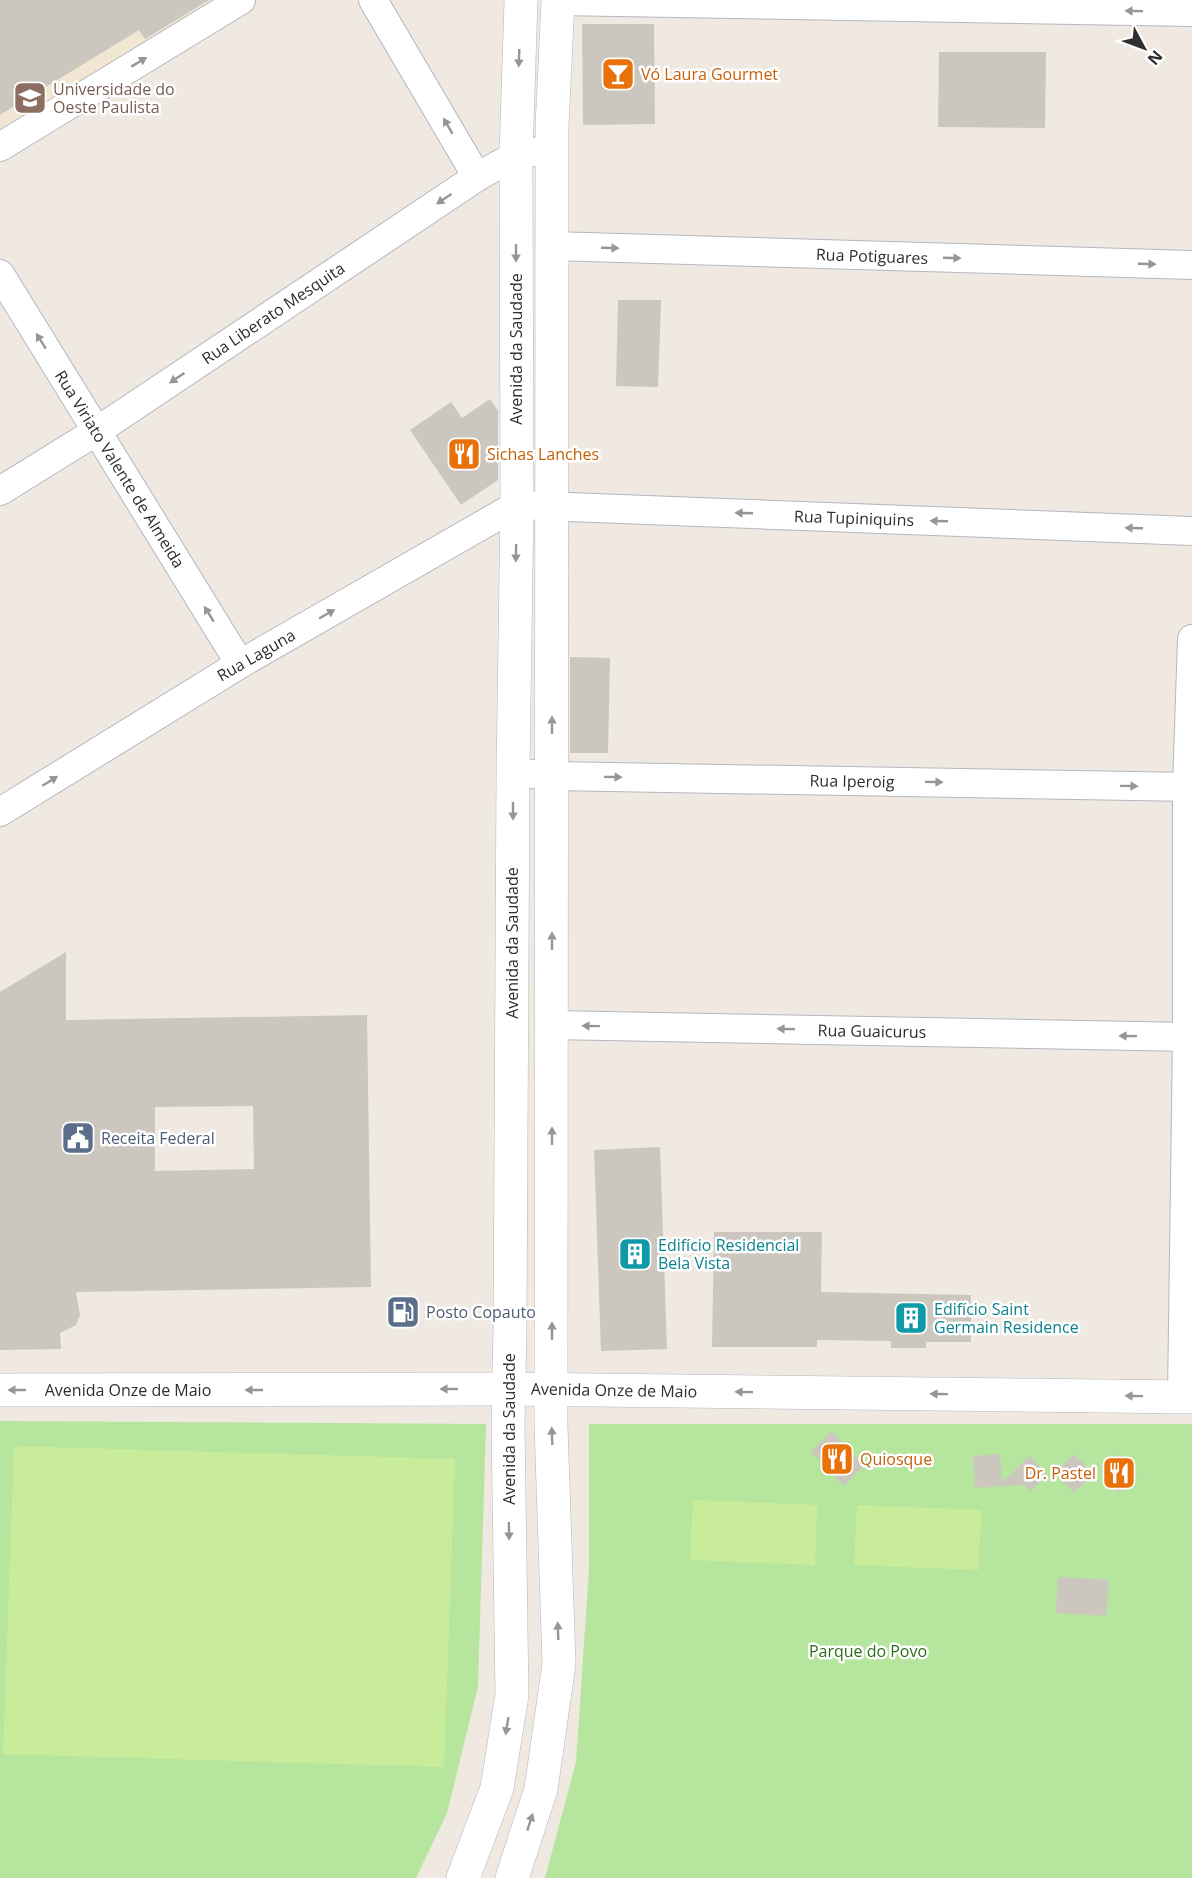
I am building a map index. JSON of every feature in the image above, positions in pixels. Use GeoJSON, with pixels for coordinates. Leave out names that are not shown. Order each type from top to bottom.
{"type":"FeatureCollection","features":[{"type":"Feature","properties":{"kind":"street"},"geometry":{"type":"LineString","coordinates":[[0,147],[241,0]]}},
{"type":"Feature","properties":{"kind":"street"},"geometry":{"type":"LineString","coordinates":[[374,0],[477,177]]}},
{"type":"Feature","properties":{"kind":"street","name":"Avenida da Saudade"},"geometry":{"type":"LineString","coordinates":[[464,1878],[497,1788],[512,1695],[508,1389],[517,505],[516,155],[521,0]]}},
{"type":"Feature","properties":{"kind":"street"},"geometry":{"type":"LineString","coordinates":[[512,1878],[541,1789],[559,1664],[551,1425],[552,149],[558,1],[1192,12]]}},
{"type":"Feature","properties":{"kind":"street","name":"Rua Liberato Mesquita"},"geometry":{"type":"LineString","coordinates":[[0,490],[97,431],[477,177],[516,155],[552,149]]}},
{"type":"Feature","properties":{"kind":"street","name":"Rua Potiguares"},"geometry":{"type":"LineString","coordinates":[[552,246],[1192,265]]}},
{"type":"Feature","properties":{"kind":"street","name":"Rua Viriato Valente de Almeida"},"geometry":{"type":"LineString","coordinates":[[0,274],[240,664]]}},
{"type":"Feature","properties":{"kind":"street","name":"Rua Tupiniquins"},"geometry":{"type":"LineString","coordinates":[[517,505],[1192,531]]}},
{"type":"Feature","properties":{"kind":"street","name":"Rua Laguna"},"geometry":{"type":"LineString","coordinates":[[0,812],[240,664],[517,505]]}},
{"type":"Feature","properties":{"kind":"street"},"geometry":{"type":"LineString","coordinates":[[1187,1397],[1192,639]]}},
{"type":"Feature","properties":{"kind":"street","name":"Rua Iperoig"},"geometry":{"type":"LineString","coordinates":[[513,772],[552,776],[1190,787]]}},
{"type":"Feature","properties":{"kind":"street","name":"Rua Guaicurus"},"geometry":{"type":"LineString","coordinates":[[552,1025],[1189,1037]]}},
{"type":"Feature","properties":{"kind":"street","name":"Avenida Onze de Maio"},"geometry":{"type":"LineString","coordinates":[[0,1390],[508,1389],[1187,1397]]}},
{"type":"Feature","properties":{"kind":"shaded area","name":"Universidade do Oeste Paulista"},"geometry":{"type":"Polygon","coordinates":[[[0,0],[214,0],[0,136],[0,0]]]}},
{"type":"Feature","properties":{"kind":"green space"},"geometry":{"type":"Polygon","coordinates":[[[0,1421],[486,1424],[478,1687],[447,1813],[416,1878],[0,1878],[0,1421]]]}},
{"type":"Feature","properties":{"kind":"green space","name":"Parque do Povo"},"geometry":{"type":"Polygon","coordinates":[[[589,1424],[1192,1424],[1192,1878],[545,1878],[576,1762],[589,1570],[589,1424]]]}},
{"type":"Feature","properties":{"kind":"green space"},"geometry":{"type":"Polygon","coordinates":[[[14,1446],[455,1459],[444,1767],[3,1754],[14,1446]]]}},
{"type":"Feature","properties":{"kind":"green space"},"geometry":{"type":"Polygon","coordinates":[[[693,1500],[817,1505],[815,1565],[690,1560],[693,1500]]]}},
{"type":"Feature","properties":{"kind":"green space"},"geometry":{"type":"Polygon","coordinates":[[[857,1505],[982,1510],[978,1570],[854,1565],[857,1505]]]}},
{"type":"Feature","properties":{"kind":"building","name":"Universidade do Oeste Paulista"},"geometry":{"type":"Polygon","coordinates":[[[0,0],[209,0],[145,39],[139,30],[0,115],[0,0]]]}},
{"type":"Feature","properties":{"kind":"building","name":"Vó Laura Gourmet"},"geometry":{"type":"Polygon","coordinates":[[[582,24],[654,24],[655,124],[583,125],[582,24]]]}},
{"type":"Feature","properties":{"kind":"building"},"geometry":{"type":"Polygon","coordinates":[[[939,52],[1046,52],[1045,128],[938,127],[939,52]]]}},
{"type":"Feature","properties":{"kind":"building"},"geometry":{"type":"Polygon","coordinates":[[[618,300],[661,300],[658,387],[616,386],[618,300]]]}},
{"type":"Feature","properties":{"kind":"building","name":"Sichas Lanches"},"geometry":{"type":"Polygon","coordinates":[[[490,399],[498,411],[498,480],[461,505],[410,430],[451,402],[462,418],[490,399]]]}},
{"type":"Feature","properties":{"kind":"building"},"geometry":{"type":"Polygon","coordinates":[[[570,657],[610,658],[608,753],[570,753],[570,657]]]}},
{"type":"Feature","properties":{"kind":"building","name":"Receita Federal"},"geometry":{"type":"Polygon","coordinates":[[[66,952],[66,1020],[367,1015],[371,1287],[76,1292],[80,1315],[76,1325],[60,1333],[61,1349],[0,1350],[0,992],[66,952]],[[253,1106],[155,1107],[155,1171],[254,1169],[253,1106]]]}},
{"type":"Feature","properties":{"kind":"building","name":"Edifício Residencial Bela Vista"},"geometry":{"type":"Polygon","coordinates":[[[660,1147],[667,1349],[601,1351],[594,1150],[660,1147]]]}},
{"type":"Feature","properties":{"kind":"building"},"geometry":{"type":"Polygon","coordinates":[[[714,1232],[822,1232],[821,1292],[971,1295],[971,1342],[926,1342],[926,1348],[891,1348],[891,1341],[817,1340],[817,1347],[712,1347],[714,1232]]]}},
{"type":"Feature","properties":{"kind":"building","name":"Quiosque"},"geometry":{"type":"Polygon","coordinates":[[[832,1431],[864,1466],[843,1486],[811,1451],[832,1431]]]}},
{"type":"Feature","properties":{"kind":"building"},"geometry":{"type":"Polygon","coordinates":[[[1000,1454],[1002,1482],[1030,1456],[1048,1475],[1030,1491],[1024,1485],[975,1488],[973,1456],[1000,1454]]]}},
{"type":"Feature","properties":{"kind":"building"},"geometry":{"type":"Polygon","coordinates":[[[1074,1454],[1093,1474],[1074,1493],[1055,1473],[1074,1454]]]}},
{"type":"Feature","properties":{"kind":"building","name":"Dr. Pastel"},"geometry":{"type":"Polygon","coordinates":[[[1119,1454],[1138,1473],[1119,1493],[1100,1472],[1119,1454]]]}},
{"type":"Feature","properties":{"kind":"building"},"geometry":{"type":"Polygon","coordinates":[[[1058,1577],[1109,1580],[1106,1616],[1056,1613],[1058,1577]]]}},
{"type":"Feature","properties":{"kind":"place","name":"Vó Laura Gourmet"},"geometry":{"type":"Point","coordinates":[618,74]}},
{"type":"Feature","properties":{"kind":"place","name":"Universidade do Oeste Paulista"},"geometry":{"type":"Point","coordinates":[30,98]}},
{"type":"Feature","properties":{"kind":"place","name":"Sichas Lanches"},"geometry":{"type":"Point","coordinates":[464,454]}},
{"type":"Feature","properties":{"kind":"place","name":"Receita Federal"},"geometry":{"type":"Point","coordinates":[78,1138]}},
{"type":"Feature","properties":{"kind":"place","name":"Edifício Residencial Bela Vista"},"geometry":{"type":"Point","coordinates":[635,1254]}},
{"type":"Feature","properties":{"kind":"place","name":"Posto Copauto"},"geometry":{"type":"Point","coordinates":[403,1312]}},
{"type":"Feature","properties":{"kind":"place","name":"Edifício Saint Germain Residence"},"geometry":{"type":"Point","coordinates":[911,1318]}},
{"type":"Feature","properties":{"kind":"place","name":"Quiosque"},"geometry":{"type":"Point","coordinates":[837,1459]}},
{"type":"Feature","properties":{"kind":"place","name":"Dr. Pastel"},"geometry":{"type":"Point","coordinates":[1119,1473]}}]}
